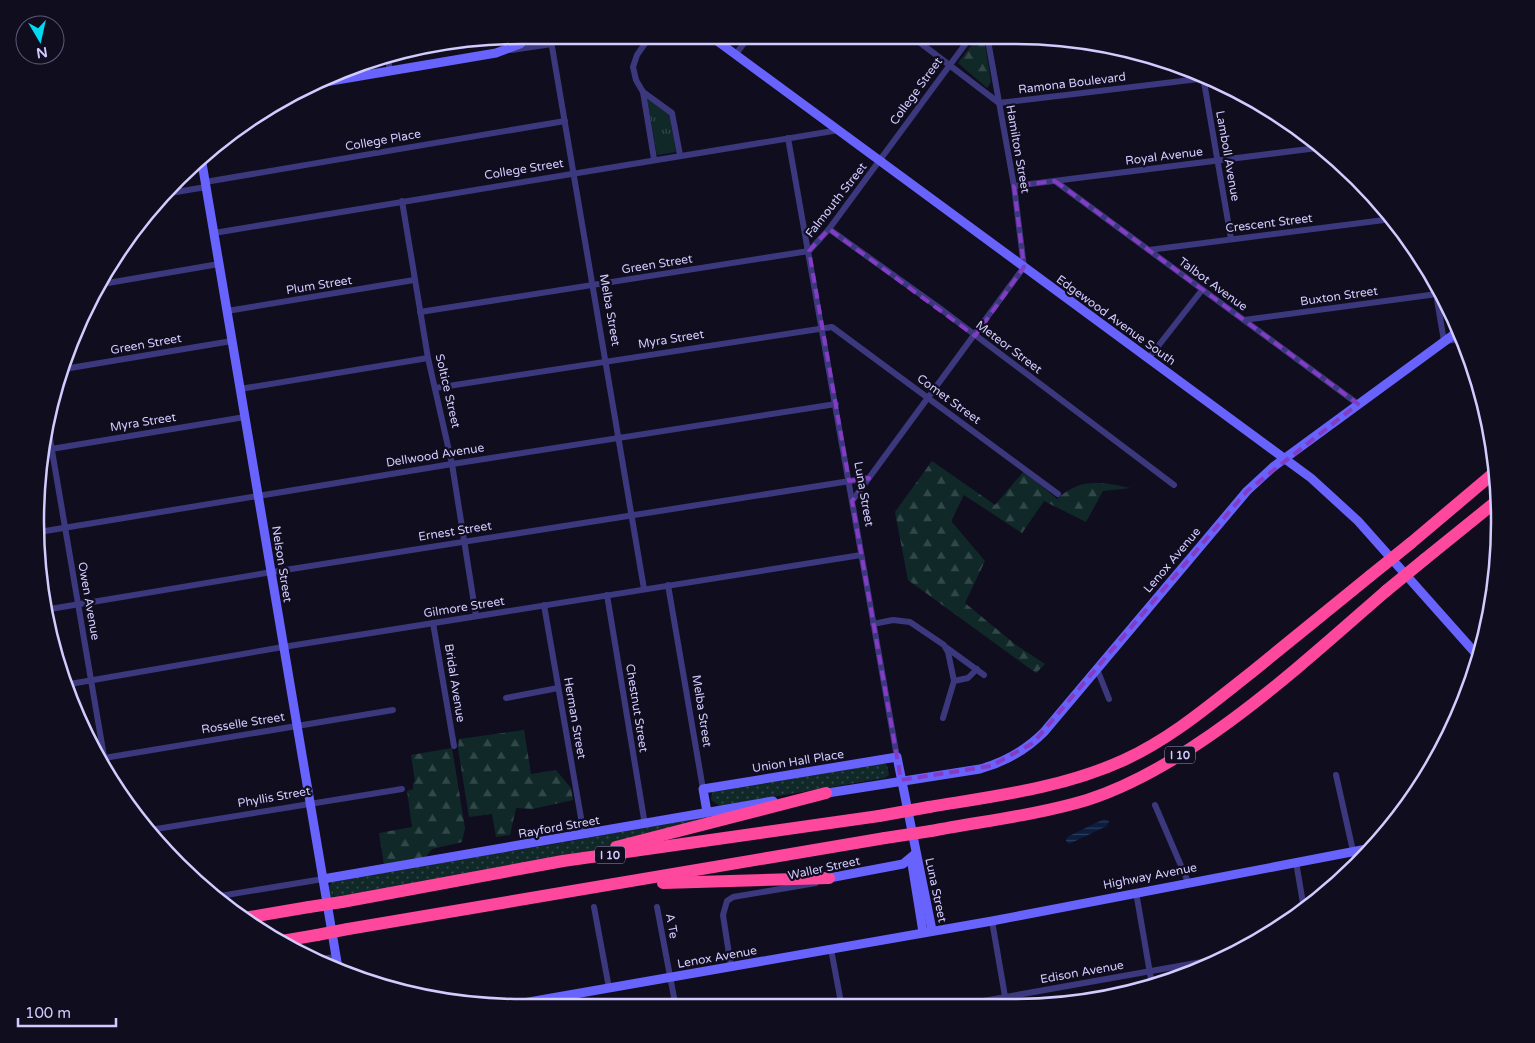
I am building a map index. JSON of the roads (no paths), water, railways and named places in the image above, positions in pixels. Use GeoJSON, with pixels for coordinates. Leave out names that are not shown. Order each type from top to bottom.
{"type":"FeatureCollection","features":[{"type":"Feature","properties":{"kind":"highway","name":"I 10"},"geometry":{"type":"LineString","coordinates":[[253,917],[563,862],[929,808],[1027,790],[1091,773],[1124,760],[1160,741],[1195,718],[1412,543],[1489,477]]}},
{"type":"Feature","properties":{"kind":"highway","name":"I 10"},"geometry":{"type":"LineString","coordinates":[[291,939],[931,831],[1088,799],[1156,769],[1236,716],[1321,648],[1386,591],[1491,506]]}},
{"type":"Feature","properties":{"kind":"highway"},"geometry":{"type":"LineString","coordinates":[[563,862],[826,793]]}},
{"type":"Feature","properties":{"kind":"highway"},"geometry":{"type":"LineString","coordinates":[[546,896],[651,884],[829,878]]}},
{"type":"Feature","properties":{"kind":"street"},"geometry":{"type":"LineString","coordinates":[[508,51],[520,44]]}},
{"type":"Feature","properties":{"kind":"street"},"geometry":{"type":"LineString","coordinates":[[337,81],[552,44]]}},
{"type":"Feature","properties":{"kind":"street","name":"Melba Street"},"geometry":{"type":"LineString","coordinates":[[552,44],[644,588]]}},
{"type":"Feature","properties":{"kind":"street"},"geometry":{"type":"LineString","coordinates":[[645,44],[637,55],[633,67],[636,80],[643,92],[654,159]]}},
{"type":"Feature","properties":{"kind":"street","name":"Edgewood Avenue South"},"geometry":{"type":"LineString","coordinates":[[722,44],[1317,483],[1358,521],[1473,651]]}},
{"type":"Feature","properties":{"kind":"street"},"geometry":{"type":"LineString","coordinates":[[736,54],[743,44]]}},
{"type":"Feature","properties":{"kind":"street"},"geometry":{"type":"LineString","coordinates":[[922,44],[999,103]]}},
{"type":"Feature","properties":{"kind":"street","name":"College Street"},"geometry":{"type":"LineString","coordinates":[[880,161],[965,44]]}},
{"type":"Feature","properties":{"kind":"street","name":"Hamilton Street"},"geometry":{"type":"LineString","coordinates":[[989,44],[1014,186],[1024,268]]}},
{"type":"Feature","properties":{"kind":"street"},"geometry":{"type":"LineString","coordinates":[[389,63],[390,72]]}},
{"type":"Feature","properties":{"kind":"street","name":"Ramona Boulevard"},"geometry":{"type":"LineString","coordinates":[[999,103],[1194,79]]}},
{"type":"Feature","properties":{"kind":"street","name":"Lamboll Avenue"},"geometry":{"type":"LineString","coordinates":[[1205,84],[1231,239]]}},
{"type":"Feature","properties":{"kind":"street"},"geometry":{"type":"LineString","coordinates":[[643,92],[672,113],[680,155]]}},
{"type":"Feature","properties":{"kind":"street","name":"College Place"},"geometry":{"type":"LineString","coordinates":[[206,185],[565,121]]}},
{"type":"Feature","properties":{"kind":"street","name":"College Street"},"geometry":{"type":"LineString","coordinates":[[214,233],[839,130]]}},
{"type":"Feature","properties":{"kind":"street","name":"Luna Street"},"geometry":{"type":"LineString","coordinates":[[788,138],[823,327],[901,780],[915,854],[919,858],[928,931]]}},
{"type":"Feature","properties":{"kind":"street","name":"Royal Avenue"},"geometry":{"type":"LineString","coordinates":[[1014,186],[1312,149]]}},
{"type":"Feature","properties":{"kind":"street","name":"Falmouth Street"},"geometry":{"type":"LineString","coordinates":[[809,251],[829,229],[880,161]]}},
{"type":"Feature","properties":{"kind":"street","name":"Nelson Street"},"geometry":{"type":"LineString","coordinates":[[202,166],[337,962]]}},
{"type":"Feature","properties":{"kind":"street","name":"Talbot Avenue"},"geometry":{"type":"LineString","coordinates":[[1055,181],[1358,404]]}},
{"type":"Feature","properties":{"kind":"street"},"geometry":{"type":"LineString","coordinates":[[176,192],[206,185]]}},
{"type":"Feature","properties":{"kind":"street","name":"Soltice Street"},"geometry":{"type":"LineString","coordinates":[[402,201],[428,358],[452,464],[476,616]]}},
{"type":"Feature","properties":{"kind":"street","name":"Crescent Street"},"geometry":{"type":"LineString","coordinates":[[1149,250],[1384,220]]}},
{"type":"Feature","properties":{"kind":"street","name":"Meteor Street"},"geometry":{"type":"LineString","coordinates":[[829,229],[1174,485]]}},
{"type":"Feature","properties":{"kind":"street","name":"Green Street"},"geometry":{"type":"LineString","coordinates":[[420,312],[809,251]]}},
{"type":"Feature","properties":{"kind":"street"},"geometry":{"type":"LineString","coordinates":[[108,283],[219,264]]}},
{"type":"Feature","properties":{"kind":"street"},"geometry":{"type":"LineString","coordinates":[[852,501],[1024,268]]}},
{"type":"Feature","properties":{"kind":"street","name":"Plum Street"},"geometry":{"type":"LineString","coordinates":[[227,312],[414,280]]}},
{"type":"Feature","properties":{"kind":"street"},"geometry":{"type":"LineString","coordinates":[[1148,359],[1202,290]]}},
{"type":"Feature","properties":{"kind":"street","name":"Buxton Street"},"geometry":{"type":"LineString","coordinates":[[1244,320],[1433,294]]}},
{"type":"Feature","properties":{"kind":"street"},"geometry":{"type":"LineString","coordinates":[[1438,303],[1444,342],[1455,340]]}},
{"type":"Feature","properties":{"kind":"street","name":"Myra Street"},"geometry":{"type":"LineString","coordinates":[[435,388],[823,327]]}},
{"type":"Feature","properties":{"kind":"street","name":"Comet Street"},"geometry":{"type":"LineString","coordinates":[[823,327],[832,327],[1058,494]]}},
{"type":"Feature","properties":{"kind":"street","name":"Lenox Avenue"},"geometry":{"type":"LineString","coordinates":[[901,780],[980,769],[1015,756],[1044,732],[1253,485],[1284,459],[1453,335]]}},
{"type":"Feature","properties":{"kind":"street","name":"Green Street"},"geometry":{"type":"LineString","coordinates":[[69,368],[232,341]]}},
{"type":"Feature","properties":{"kind":"street"},"geometry":{"type":"LineString","coordinates":[[240,389],[428,358]]}},
{"type":"Feature","properties":{"kind":"street","name":"Dellwood Avenue"},"geometry":{"type":"LineString","coordinates":[[44,531],[258,495],[836,404]]}},
{"type":"Feature","properties":{"kind":"street","name":"Myra Street"},"geometry":{"type":"LineString","coordinates":[[49,450],[245,417]]}},
{"type":"Feature","properties":{"kind":"street","name":"Owen Avenue"},"geometry":{"type":"LineString","coordinates":[[49,451],[66,527],[92,680],[99,745]]}},
{"type":"Feature","properties":{"kind":"street","name":"Ernest Street"},"geometry":{"type":"LineString","coordinates":[[52,609],[633,514],[869,478]]}},
{"type":"Feature","properties":{"kind":"street","name":"Gilmore Street"},"geometry":{"type":"LineString","coordinates":[[72,684],[644,588],[862,555]]}},
{"type":"Feature","properties":{"kind":"street","name":"Melba Street"},"geometry":{"type":"LineString","coordinates":[[668,585],[707,812]]}},
{"type":"Feature","properties":{"kind":"street","name":"Chestnut Street"},"geometry":{"type":"LineString","coordinates":[[607,595],[644,825]]}},
{"type":"Feature","properties":{"kind":"street","name":"Herman Street"},"geometry":{"type":"LineString","coordinates":[[544,605],[584,835]]}},
{"type":"Feature","properties":{"kind":"street"},"geometry":{"type":"LineString","coordinates":[[873,624],[893,620],[910,622],[984,675]]}},
{"type":"Feature","properties":{"kind":"street","name":"Bridal Avenue"},"geometry":{"type":"LineString","coordinates":[[433,623],[454,746]]}},
{"type":"Feature","properties":{"kind":"street"},"geometry":{"type":"LineString","coordinates":[[943,718],[954,681],[948,652],[944,645]]}},
{"type":"Feature","properties":{"kind":"street"},"geometry":{"type":"LineString","coordinates":[[1097,669],[1109,698]]}},
{"type":"Feature","properties":{"kind":"street"},"geometry":{"type":"LineString","coordinates":[[954,681],[968,678],[977,670]]}},
{"type":"Feature","properties":{"kind":"street"},"geometry":{"type":"LineString","coordinates":[[506,698],[558,688]]}},
{"type":"Feature","properties":{"kind":"street","name":"Rosselle Street"},"geometry":{"type":"LineString","coordinates":[[106,757],[393,710]]}},
{"type":"Feature","properties":{"kind":"street","name":"Union Hall Place"},"geometry":{"type":"LineString","coordinates":[[703,789],[897,757]]}},
{"type":"Feature","properties":{"kind":"street"},"geometry":{"type":"LineString","coordinates":[[1336,776],[1353,851]]}},
{"type":"Feature","properties":{"kind":"street","name":"Rayford Street"},"geometry":{"type":"LineString","coordinates":[[224,895],[901,780]]}},
{"type":"Feature","properties":{"kind":"street","name":"Phyllis Street"},"geometry":{"type":"LineString","coordinates":[[156,829],[310,802],[402,789]]}},
{"type":"Feature","properties":{"kind":"street"},"geometry":{"type":"LineString","coordinates":[[1155,805],[1188,882]]}},
{"type":"Feature","properties":{"kind":"street","name":"Highway Avenue"},"geometry":{"type":"LineString","coordinates":[[928,931],[1360,850]]}},
{"type":"Feature","properties":{"kind":"street","name":"Waller Street"},"geometry":{"type":"LineString","coordinates":[[731,967],[723,914],[727,902],[733,897],[813,884],[829,878],[903,864],[915,854]]}},
{"type":"Feature","properties":{"kind":"street"},"geometry":{"type":"LineString","coordinates":[[1296,862],[1303,902]]}},
{"type":"Feature","properties":{"kind":"street"},"geometry":{"type":"LineString","coordinates":[[1136,892],[1151,979]]}},
{"type":"Feature","properties":{"kind":"street"},"geometry":{"type":"LineString","coordinates":[[594,907],[609,988]]}},
{"type":"Feature","properties":{"kind":"street","name":"A Te"},"geometry":{"type":"LineString","coordinates":[[657,907],[674,999]]}},
{"type":"Feature","properties":{"kind":"street"},"geometry":{"type":"LineString","coordinates":[[992,920],[1005,997]]}},
{"type":"Feature","properties":{"kind":"street","name":"Lenox Avenue"},"geometry":{"type":"LineString","coordinates":[[547,999],[928,931]]}},
{"type":"Feature","properties":{"kind":"street"},"geometry":{"type":"LineString","coordinates":[[831,949],[840,999]]}},
{"type":"Feature","properties":{"kind":"street"},"geometry":{"type":"LineString","coordinates":[[328,958],[336,957]]}},
{"type":"Feature","properties":{"kind":"street","name":"Edison Avenue"},"geometry":{"type":"LineString","coordinates":[[994,999],[1194,964]]}},
{"type":"Feature","properties":{"kind":"water"},"geometry":{"type":"Polygon","coordinates":[[[1104,819],[1109,821],[1107,826],[1069,844],[1066,841],[1067,837],[1104,819]]]}}]}
